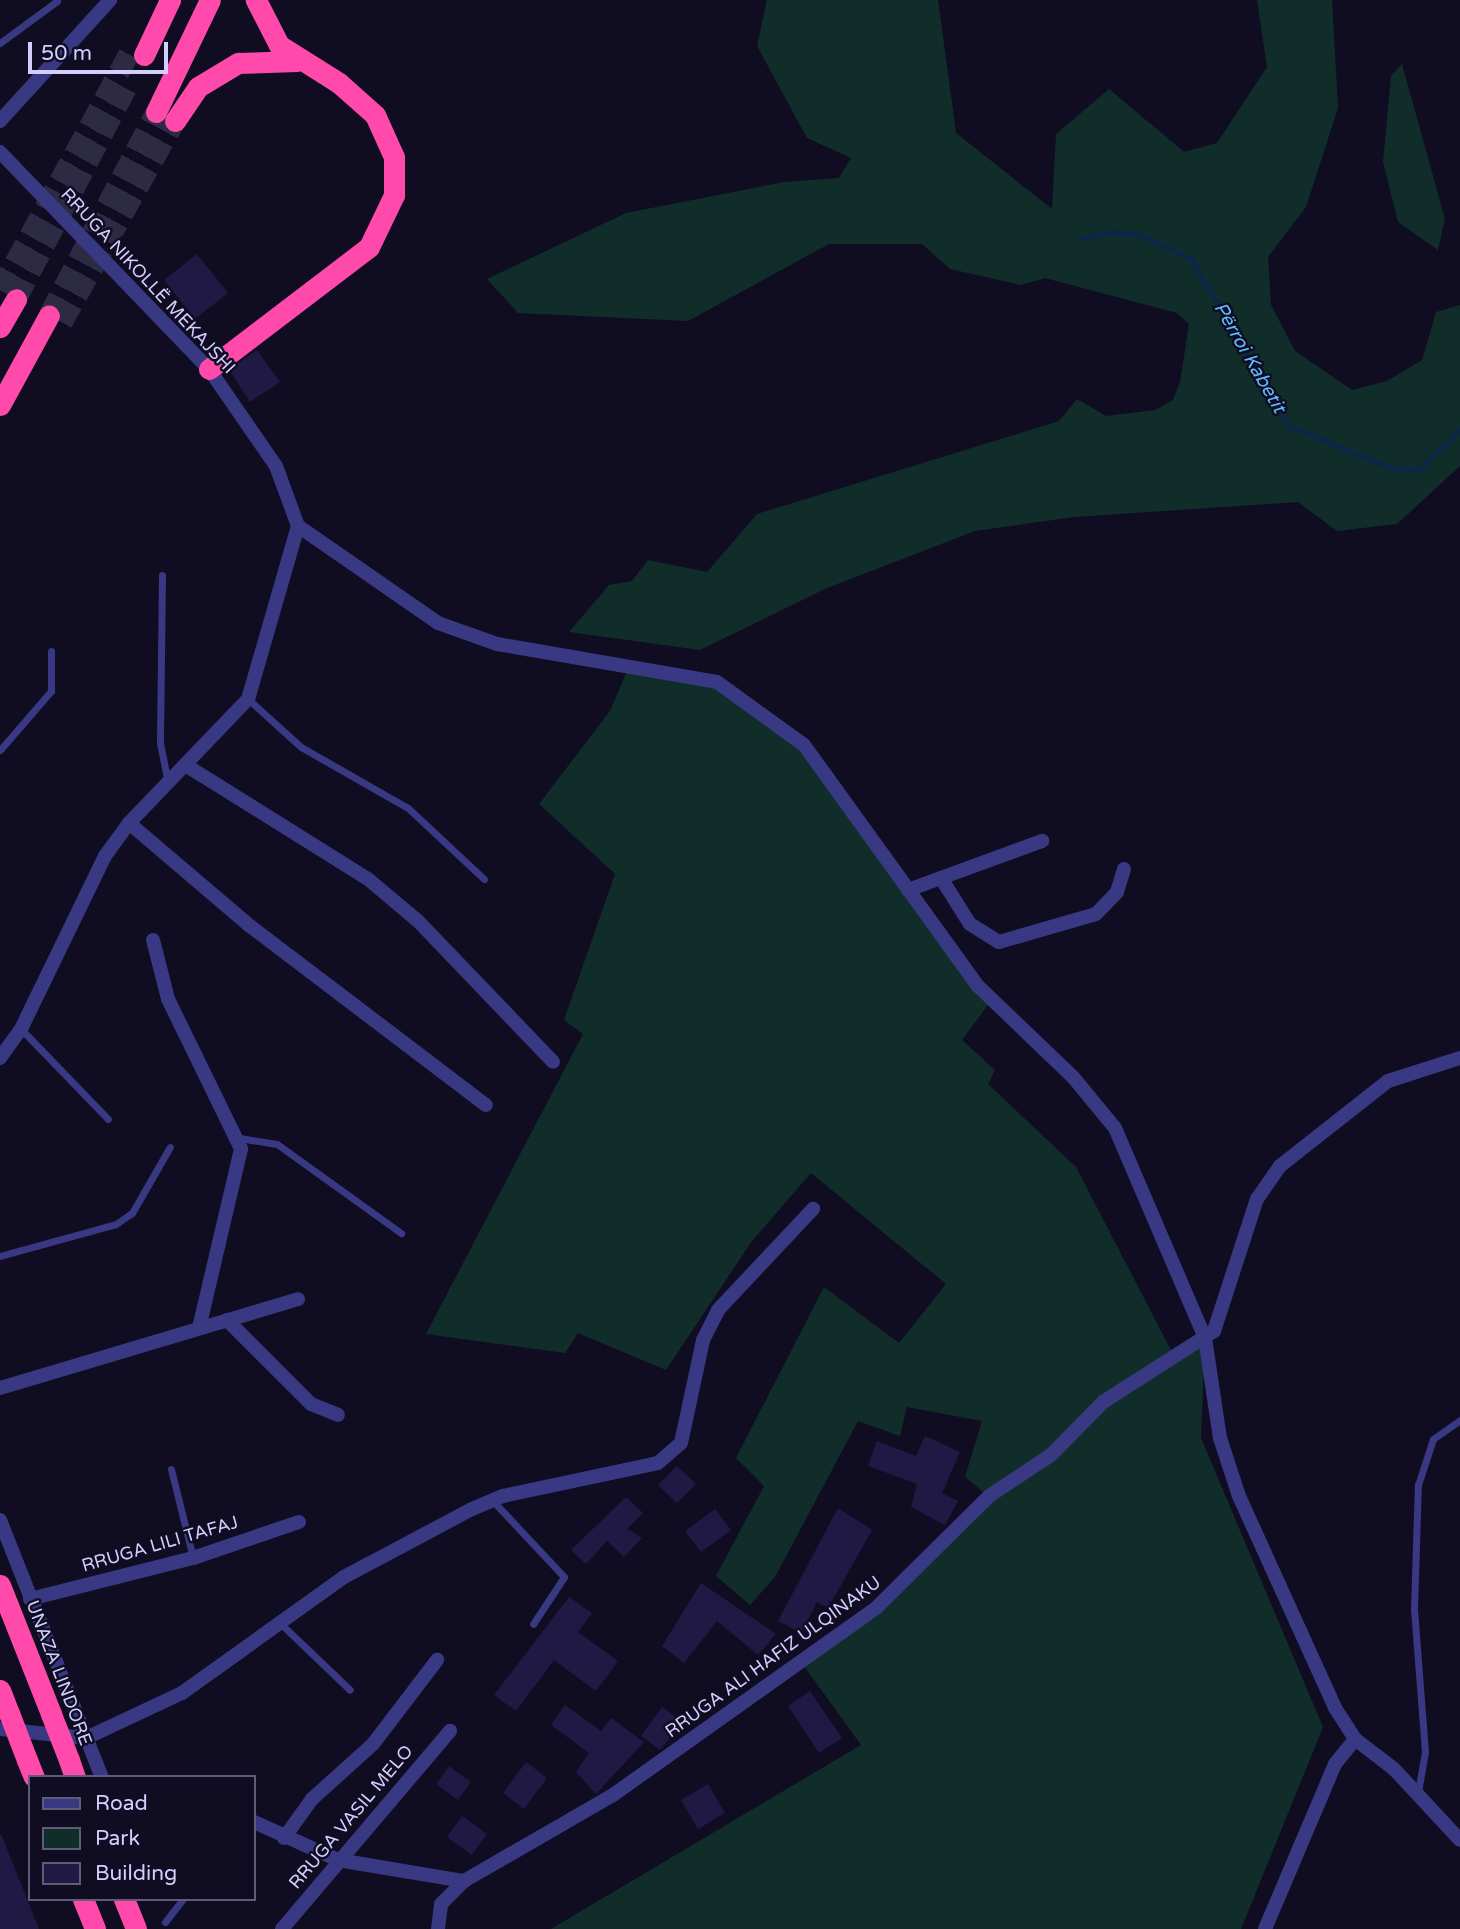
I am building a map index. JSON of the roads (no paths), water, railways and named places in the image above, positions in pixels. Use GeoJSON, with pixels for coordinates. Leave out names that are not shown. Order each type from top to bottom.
{"type":"FeatureCollection","features":[{"type":"Feature","properties":{"kind":"highway"},"geometry":{"type":"LineString","coordinates":[[160,0],[138,52],[170,0]]}},
{"type":"Feature","properties":{"kind":"highway"},"geometry":{"type":"LineString","coordinates":[[210,0],[166,116],[198,88],[238,63],[297,61]]}},
{"type":"Feature","properties":{"kind":"highway"},"geometry":{"type":"LineString","coordinates":[[209,369],[369,247],[394,195],[394,157],[375,115],[340,83],[297,61],[272,37],[256,0]]}},
{"type":"Feature","properties":{"kind":"highway"},"geometry":{"type":"LineString","coordinates":[[0,327],[16,299]]}},
{"type":"Feature","properties":{"kind":"highway"},"geometry":{"type":"LineString","coordinates":[[0,405],[20,368],[55,319]]}},
{"type":"Feature","properties":{"kind":"highway","name":"UNAZA LINDORE"},"geometry":{"type":"LineString","coordinates":[[0,1585],[72,1769]]}},
{"type":"Feature","properties":{"kind":"highway"},"geometry":{"type":"LineString","coordinates":[[0,1690],[5,1721],[30,1768]]}},
{"type":"Feature","properties":{"kind":"highway"},"geometry":{"type":"LineString","coordinates":[[84,1901],[94,1929]]}},
{"type":"Feature","properties":{"kind":"highway"},"geometry":{"type":"LineString","coordinates":[[125,1901],[136,1929]]}},
{"type":"Feature","properties":{"kind":"street"},"geometry":{"type":"LineString","coordinates":[[0,121],[110,0]]}},
{"type":"Feature","properties":{"kind":"street","name":"RRUGA NIKOLLË MEKAJSHI"},"geometry":{"type":"LineString","coordinates":[[0,152],[209,369],[276,466],[298,526]]}},
{"type":"Feature","properties":{"kind":"street"},"geometry":{"type":"LineString","coordinates":[[0,1058],[21,1029],[105,856],[129,823],[187,766],[248,699],[298,526],[396,599],[466,635],[699,677],[732,689],[804,745],[991,1001],[1073,1077],[1115,1128],[1205,1338],[1220,1438],[1239,1496],[1335,1709],[1355,1739],[1418,1793],[1460,1840]]}},
{"type":"Feature","properties":{"kind":"street"},"geometry":{"type":"LineString","coordinates":[[187,766],[368,879],[418,921],[553,1062]]}},
{"type":"Feature","properties":{"kind":"street"},"geometry":{"type":"LineString","coordinates":[[129,823],[250,926],[486,1105]]}},
{"type":"Feature","properties":{"kind":"street"},"geometry":{"type":"LineString","coordinates":[[908,890],[1042,841]]}},
{"type":"Feature","properties":{"kind":"street"},"geometry":{"type":"LineString","coordinates":[[942,878],[970,924],[999,942],[1096,914],[1117,892],[1124,869]]}},
{"type":"Feature","properties":{"kind":"street"},"geometry":{"type":"LineString","coordinates":[[153,940],[168,999],[215,1101],[239,1138],[240,1161],[210,1262],[199,1328]]}},
{"type":"Feature","properties":{"kind":"street","name":"RRUGA ALI HAFIZ ULQINAKU"},"geometry":{"type":"LineString","coordinates":[[438,1929],[441,1904],[464,1881],[613,1795],[876,1608],[989,1496],[1051,1455],[1103,1402],[1205,1338],[1219,1320],[1257,1199],[1280,1166],[1388,1081],[1460,1058]]}},
{"type":"Feature","properties":{"kind":"street"},"geometry":{"type":"LineString","coordinates":[[5,1721],[86,1738],[183,1693],[344,1577],[493,1501],[609,1479],[671,1455],[681,1443],[709,1324],[728,1296],[813,1209]]}},
{"type":"Feature","properties":{"kind":"street"},"geometry":{"type":"LineString","coordinates":[[0,1388],[298,1299]]}},
{"type":"Feature","properties":{"kind":"street"},"geometry":{"type":"LineString","coordinates":[[226,1320],[311,1404],[338,1415]]}},
{"type":"Feature","properties":{"kind":"street"},"geometry":{"type":"LineString","coordinates":[[0,1520],[101,1775]]}},
{"type":"Feature","properties":{"kind":"street","name":"RRUGA LILI TAFAJ"},"geometry":{"type":"LineString","coordinates":[[30,1598],[193,1558],[299,1522]]}},
{"type":"Feature","properties":{"kind":"street"},"geometry":{"type":"LineString","coordinates":[[284,1838],[317,1794],[373,1744],[437,1660]]}},
{"type":"Feature","properties":{"kind":"street","name":"RRUGA VASIL MELO"},"geometry":{"type":"LineString","coordinates":[[282,1929],[450,1731]]}},
{"type":"Feature","properties":{"kind":"street"},"geometry":{"type":"LineString","coordinates":[[1265,1929],[1335,1764],[1355,1739]]}},
{"type":"Feature","properties":{"kind":"street"},"geometry":{"type":"LineString","coordinates":[[256,1823],[284,1838],[338,1860],[464,1881]]}},
{"type":"Feature","properties":{"kind":"lane"},"geometry":{"type":"LineString","coordinates":[[0,43],[57,1]]}},
{"type":"Feature","properties":{"kind":"lane"},"geometry":{"type":"LineString","coordinates":[[162,575],[160,743],[169,784]]}},
{"type":"Feature","properties":{"kind":"lane"},"geometry":{"type":"LineString","coordinates":[[0,750],[51,691],[51,651]]}},
{"type":"Feature","properties":{"kind":"lane"},"geometry":{"type":"LineString","coordinates":[[248,699],[301,747],[408,808],[484,879]]}},
{"type":"Feature","properties":{"kind":"lane"},"geometry":{"type":"LineString","coordinates":[[21,1029],[108,1119]]}},
{"type":"Feature","properties":{"kind":"lane"},"geometry":{"type":"LineString","coordinates":[[239,1138],[277,1144],[401,1233]]}},
{"type":"Feature","properties":{"kind":"lane"},"geometry":{"type":"LineString","coordinates":[[0,1256],[116,1224],[132,1213],[170,1147]]}},
{"type":"Feature","properties":{"kind":"lane"},"geometry":{"type":"LineString","coordinates":[[1418,1793],[1425,1752],[1414,1609],[1418,1485],[1433,1439],[1460,1420]]}},
{"type":"Feature","properties":{"kind":"lane"},"geometry":{"type":"LineString","coordinates":[[171,1469],[193,1558]]}},
{"type":"Feature","properties":{"kind":"lane"},"geometry":{"type":"LineString","coordinates":[[493,1501],[564,1577],[533,1624]]}},
{"type":"Feature","properties":{"kind":"lane"},"geometry":{"type":"LineString","coordinates":[[281,1624],[350,1690]]}},
{"type":"Feature","properties":{"kind":"lane"},"geometry":{"type":"LineString","coordinates":[[164,1922],[181,1901]]}},
{"type":"Feature","properties":{"kind":"waterway","name":"Përroi Kabetit"},"geometry":{"type":"LineString","coordinates":[[1080,238],[1112,232],[1141,235],[1191,259],[1289,426],[1392,468],[1419,469],[1460,429]]}},
{"type":"Feature","properties":{"kind":"tunnel"},"geometry":{"type":"LineString","coordinates":[[0,290],[132,48]]}},
{"type":"Feature","properties":{"kind":"tunnel"},"geometry":{"type":"LineString","coordinates":[[16,299],[130,81]]}},
{"type":"Feature","properties":{"kind":"tunnel"},"geometry":{"type":"LineString","coordinates":[[49,315],[156,112]]}},
{"type":"Feature","properties":{"kind":"tunnel"},"geometry":{"type":"LineString","coordinates":[[62,322],[175,121]]}}]}
